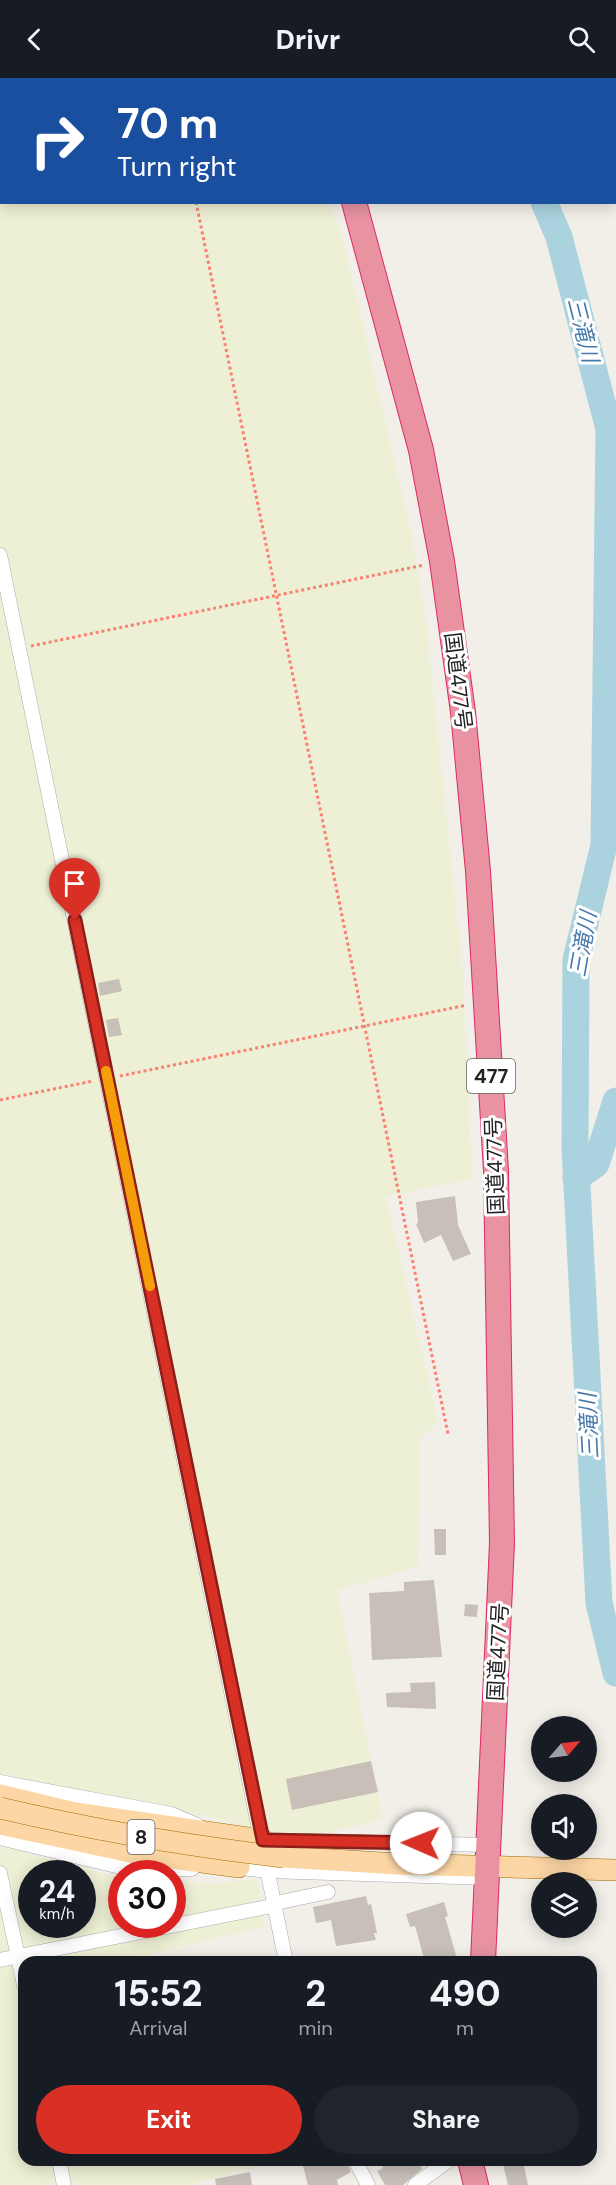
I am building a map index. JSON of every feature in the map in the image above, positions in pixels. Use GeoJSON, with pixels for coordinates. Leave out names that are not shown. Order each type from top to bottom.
{"type":"FeatureCollection","features":[{"type":"Feature","properties":{"kind":"highway","name":"国道477号"},"geometry":{"type":"LineString","coordinates":[[355,204],[421,450],[442,561],[463,712],[478,872],[496,1171],[502,1543],[483,1956]]}},
{"type":"Feature","properties":{"kind":"highway"},"geometry":{"type":"LineString","coordinates":[[471,2166],[476,2185]]}},
{"type":"Feature","properties":{"kind":"main road","name":"8"},"geometry":{"type":"LineString","coordinates":[[0,1795],[75,1813],[263,1840]]}},
{"type":"Feature","properties":{"kind":"main road","name":"8"},"geometry":{"type":"LineString","coordinates":[[0,1808],[275,1864],[489,1863],[535,1869],[616,1870]]}},
{"type":"Feature","properties":{"kind":"main road","name":"8"},"geometry":{"type":"LineString","coordinates":[[0,1824],[135,1853],[239,1867]]}},
{"type":"Feature","properties":{"kind":"street"},"geometry":{"type":"LineString","coordinates":[[0,555],[263,1840],[275,1864],[276,1904],[285,1956]]}},
{"type":"Feature","properties":{"kind":"street"},"geometry":{"type":"LineString","coordinates":[[0,1782],[171,1814],[212,1833]]}},
{"type":"Feature","properties":{"kind":"street"},"geometry":{"type":"LineString","coordinates":[[0,1838],[134,1870],[275,1864]]}},
{"type":"Feature","properties":{"kind":"street"},"geometry":{"type":"LineString","coordinates":[[263,1840],[489,1863]]}},
{"type":"Feature","properties":{"kind":"street"},"geometry":{"type":"LineString","coordinates":[[0,1872],[18,1956]]}},
{"type":"Feature","properties":{"kind":"street"},"geometry":{"type":"LineString","coordinates":[[0,1960],[328,1892]]}},
{"type":"Feature","properties":{"kind":"street"},"geometry":{"type":"LineString","coordinates":[[60,2166],[64,2185]]}},
{"type":"Feature","properties":{"kind":"street"},"geometry":{"type":"LineString","coordinates":[[358,2166],[368,2185]]}},
{"type":"Feature","properties":{"kind":"street"},"geometry":{"type":"LineString","coordinates":[[415,2185],[441,2166]]}},
{"type":"Feature","properties":{"kind":"path"},"geometry":{"type":"LineString","coordinates":[[196,204],[366,1024],[448,1434]]}},
{"type":"Feature","properties":{"kind":"path"},"geometry":{"type":"LineString","coordinates":[[19,648],[442,561]]}},
{"type":"Feature","properties":{"kind":"path"},"geometry":{"type":"LineString","coordinates":[[0,1100],[366,1024],[486,1002]]}},
{"type":"Feature","properties":{"kind":"green space"},"geometry":{"type":"Polygon","coordinates":[[[0,204],[330,204],[342,235],[411,532],[426,620],[463,973],[472,1178],[386,1197],[438,1421],[419,1439],[418,1566],[337,1591],[383,1820],[289,1840],[219,1819],[0,1774],[0,204]]]}},
{"type":"Feature","properties":{"kind":"green space"},"geometry":{"type":"Polygon","coordinates":[[[0,1846],[53,1860],[18,1860],[18,1938],[96,1938],[96,1871],[108,1875],[108,1938],[186,1938],[186,1882],[219,1883],[257,1879],[264,1927],[146,1956],[18,1956],[18,2166],[261,2166],[190,2185],[75,2185],[73,2180],[52,2185],[0,2185],[0,1846]]]}},
{"type":"Feature","properties":{"kind":"building"},"geometry":{"type":"Polygon","coordinates":[[[119,979],[122,991],[100,996],[98,983],[119,979]]]}},
{"type":"Feature","properties":{"kind":"building"},"geometry":{"type":"Polygon","coordinates":[[[118,1018],[122,1035],[109,1037],[106,1020],[118,1018]]]}},
{"type":"Feature","properties":{"kind":"building"},"geometry":{"type":"Polygon","coordinates":[[[455,1196],[458,1225],[471,1254],[453,1261],[441,1235],[424,1243],[416,1224],[418,1223],[416,1202],[455,1196]]]}},
{"type":"Feature","properties":{"kind":"building"},"geometry":{"type":"Polygon","coordinates":[[[434,1529],[446,1529],[446,1555],[435,1555],[434,1529]]]}},
{"type":"Feature","properties":{"kind":"building"},"geometry":{"type":"Polygon","coordinates":[[[434,1580],[442,1657],[372,1660],[369,1593],[404,1591],[404,1582],[434,1580]]]}},
{"type":"Feature","properties":{"kind":"building"},"geometry":{"type":"Polygon","coordinates":[[[465,1604],[478,1605],[477,1617],[464,1616],[465,1604]]]}},
{"type":"Feature","properties":{"kind":"building"},"geometry":{"type":"Polygon","coordinates":[[[435,1682],[436,1709],[387,1707],[386,1693],[411,1692],[410,1683],[435,1682]]]}},
{"type":"Feature","properties":{"kind":"building"},"geometry":{"type":"Polygon","coordinates":[[[371,1761],[378,1792],[292,1810],[286,1779],[371,1761]]]}},
{"type":"Feature","properties":{"kind":"building"},"geometry":{"type":"Polygon","coordinates":[[[366,1896],[368,1905],[371,1904],[377,1933],[374,1933],[376,1940],[336,1946],[331,1920],[316,1923],[313,1907],[366,1896]]]}},
{"type":"Feature","properties":{"kind":"building"},"geometry":{"type":"Polygon","coordinates":[[[444,1902],[448,1916],[445,1917],[456,1956],[423,1956],[415,1926],[410,1927],[406,1914],[444,1902]]]}},
{"type":"Feature","properties":{"kind":"building"},"geometry":{"type":"Polygon","coordinates":[[[303,2166],[348,2166],[351,2172],[337,2180],[338,2185],[308,2185],[303,2166]]]}},
{"type":"Feature","properties":{"kind":"building"},"geometry":{"type":"Polygon","coordinates":[[[382,2166],[420,2166],[422,2169],[403,2185],[385,2185],[377,2171],[383,2168],[382,2166]]]}},
{"type":"Feature","properties":{"kind":"building"},"geometry":{"type":"Polygon","coordinates":[[[503,2166],[524,2166],[528,2185],[508,2185],[503,2166]]]}},
{"type":"Feature","properties":{"kind":"building"},"geometry":{"type":"Polygon","coordinates":[[[250,2172],[252,2185],[216,2185],[215,2179],[250,2172]]]}},
{"type":"Feature","properties":{"kind":"waterway","name":"三滝川"},"geometry":{"type":"LineString","coordinates":[[545,204],[559,237],[609,429],[604,845],[576,960],[575,1148],[599,1603],[616,1673]]}},
{"type":"Feature","properties":{"kind":"waterway"},"geometry":{"type":"LineString","coordinates":[[604,412],[616,404]]}},
{"type":"Feature","properties":{"kind":"waterway","name":"三滝川"},"geometry":{"type":"LineString","coordinates":[[576,1178],[596,1164],[616,1101]]}},
{"type":"Feature","properties":{"kind":"slow traffic"},"geometry":{"type":"LineString","coordinates":[[106,1071],[150,1286]]}},
{"type":"Feature","properties":{"kind":"route"},"geometry":{"type":"LineString","coordinates":[[75,920],[263,1840],[421,1843]]}}]}
